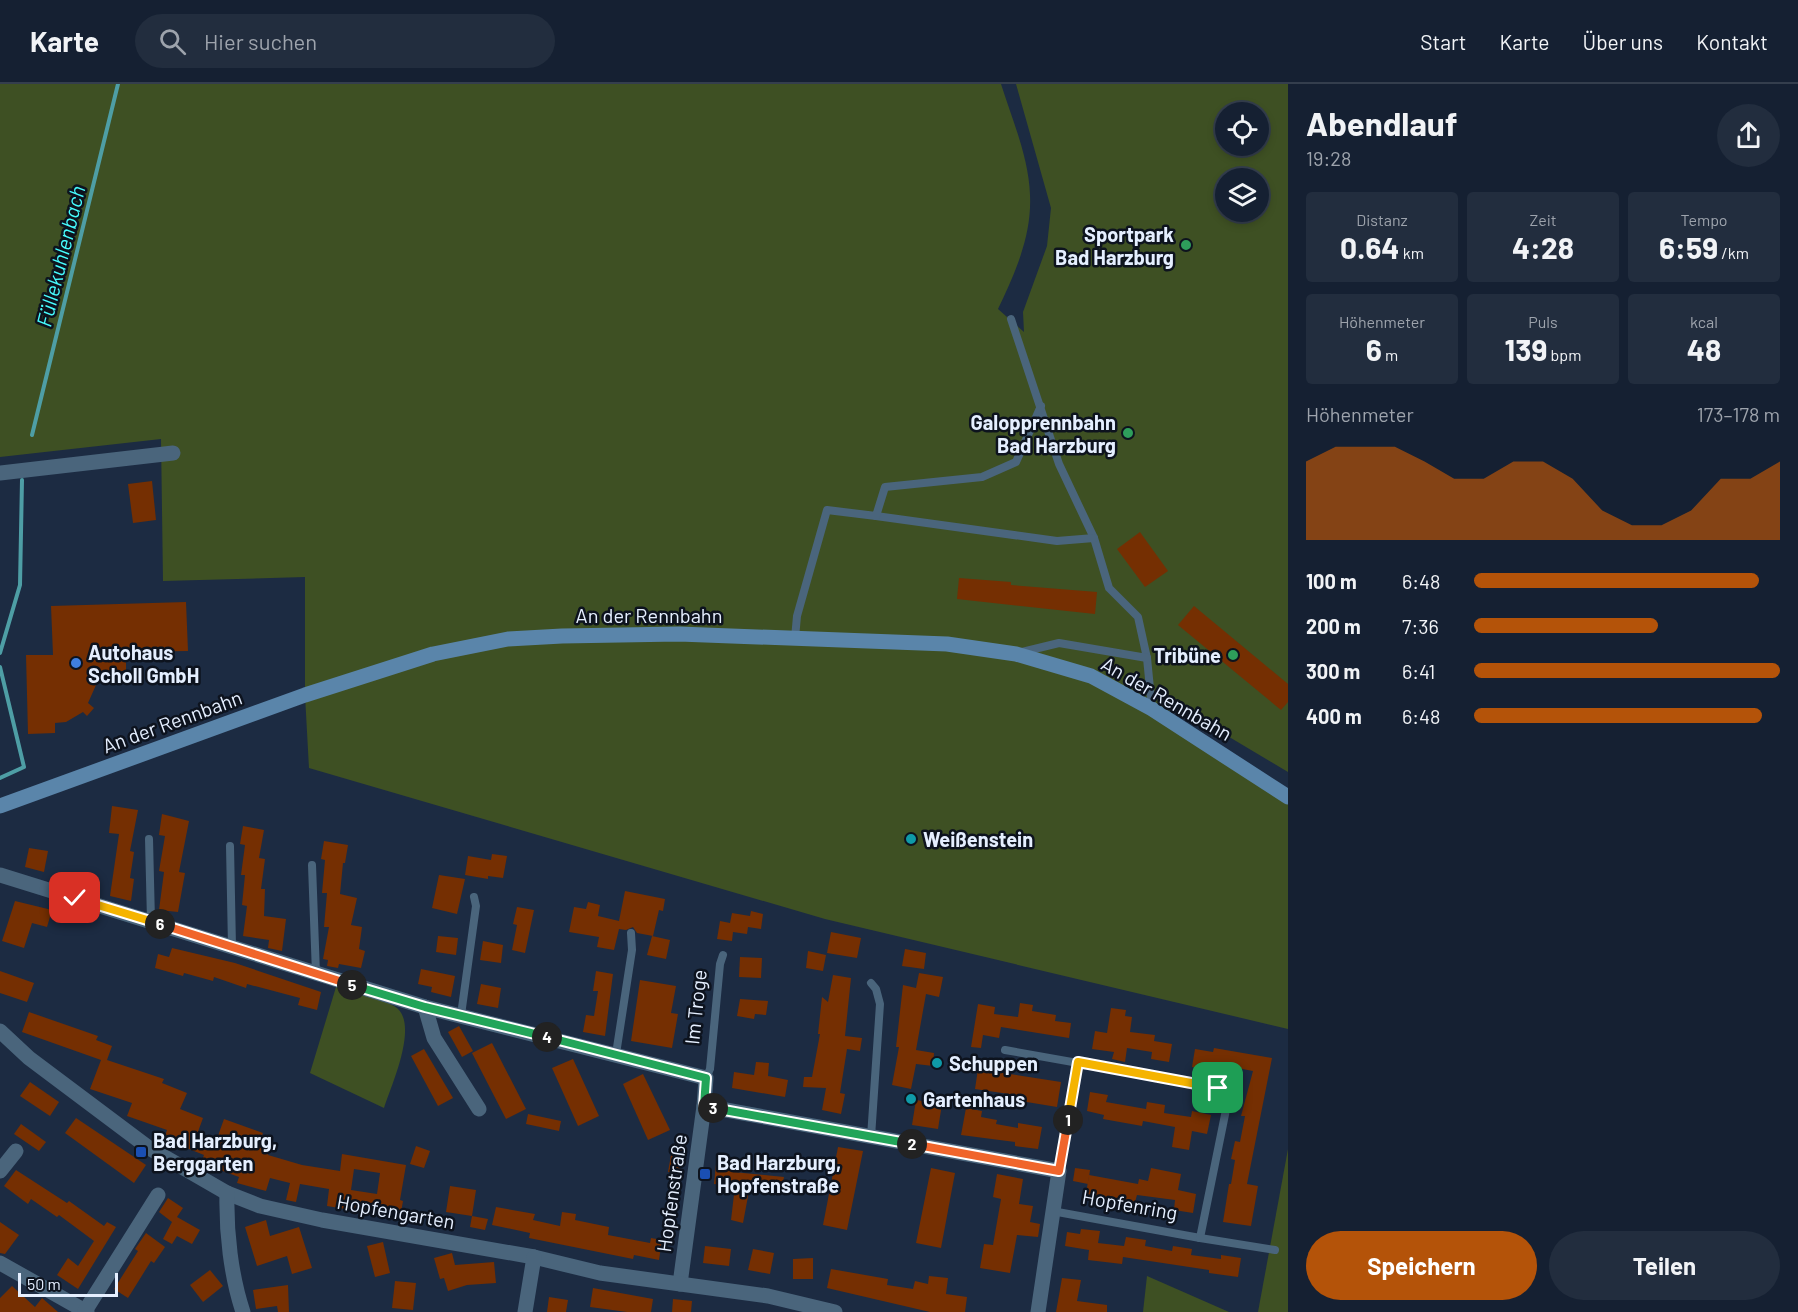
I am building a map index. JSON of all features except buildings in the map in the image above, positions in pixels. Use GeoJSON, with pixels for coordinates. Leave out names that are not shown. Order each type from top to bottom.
{"type":"FeatureCollection","features":[{"type":"Feature","properties":{"kind":"main road","name":"An der Rennbahn"},"geometry":{"type":"LineString","coordinates":[[0,806],[305,695],[433,654],[508,639],[678,634],[947,644],[1016,654],[1091,676],[1152,709],[1288,796]]}},
{"type":"Feature","properties":{"kind":"street"},"geometry":{"type":"LineString","coordinates":[[0,474],[173,453]]}},
{"type":"Feature","properties":{"kind":"street","name":"Im Troge"},"geometry":{"type":"LineString","coordinates":[[0,875],[425,1007],[706,1078]]}},
{"type":"Feature","properties":{"kind":"street"},"geometry":{"type":"LineString","coordinates":[[425,1007],[434,1038],[479,1109]]}},
{"type":"Feature","properties":{"kind":"street","name":"Hopfengarten"},"geometry":{"type":"LineString","coordinates":[[0,1030],[29,1058],[106,1118],[149,1148],[227,1193],[286,1213],[534,1257],[600,1273],[768,1296],[835,1312]]}},
{"type":"Feature","properties":{"kind":"street","name":"Hopfenstraße"},"geometry":{"type":"LineString","coordinates":[[680,1284],[706,1078]]}},
{"type":"Feature","properties":{"kind":"street"},"geometry":{"type":"LineString","coordinates":[[704,1106],[1059,1171]]}},
{"type":"Feature","properties":{"kind":"street"},"geometry":{"type":"LineString","coordinates":[[0,1171],[16,1151]]}},
{"type":"Feature","properties":{"kind":"street","name":"Hopfenring"},"geometry":{"type":"LineString","coordinates":[[1038,1312],[1059,1171]]}},
{"type":"Feature","properties":{"kind":"street"},"geometry":{"type":"LineString","coordinates":[[227,1193],[226,1212],[232,1258],[243,1312]]}},
{"type":"Feature","properties":{"kind":"street"},"geometry":{"type":"LineString","coordinates":[[0,1263],[86,1311],[158,1195]]}},
{"type":"Feature","properties":{"kind":"street"},"geometry":{"type":"LineString","coordinates":[[525,1312],[534,1257]]}},
{"type":"Feature","properties":{"kind":"lane"},"geometry":{"type":"LineString","coordinates":[[1011,320],[1059,464],[1094,538],[1109,588],[1138,617],[1147,658],[1152,709]]}},
{"type":"Feature","properties":{"kind":"lane"},"geometry":{"type":"LineString","coordinates":[[876,516],[885,487],[982,477],[1016,462],[1041,406]]}},
{"type":"Feature","properties":{"kind":"lane"},"geometry":{"type":"LineString","coordinates":[[795,638],[797,616],[827,510],[1057,542],[1094,538]]}},
{"type":"Feature","properties":{"kind":"lane"},"geometry":{"type":"LineString","coordinates":[[1016,654],[1059,643],[1147,658]]}},
{"type":"Feature","properties":{"kind":"lane"},"geometry":{"type":"LineString","coordinates":[[149,839],[151,921]]}},
{"type":"Feature","properties":{"kind":"lane"},"geometry":{"type":"LineString","coordinates":[[230,846],[232,947]]}},
{"type":"Feature","properties":{"kind":"lane"},"geometry":{"type":"LineString","coordinates":[[312,865],[316,974]]}},
{"type":"Feature","properties":{"kind":"lane"},"geometry":{"type":"LineString","coordinates":[[461,1015],[476,906],[474,897]]}},
{"type":"Feature","properties":{"kind":"lane"},"geometry":{"type":"LineString","coordinates":[[615,1054],[632,950],[631,933]]}},
{"type":"Feature","properties":{"kind":"lane","name":"Im Troge"},"geometry":{"type":"LineString","coordinates":[[706,1078],[710,1069],[720,964],[723,955]]}},
{"type":"Feature","properties":{"kind":"lane"},"geometry":{"type":"LineString","coordinates":[[871,983],[876,989],[880,1004],[871,1137]]}},
{"type":"Feature","properties":{"kind":"lane","name":"Hopfenring"},"geometry":{"type":"LineString","coordinates":[[1005,1050],[1230,1090],[1200,1238]]}},
{"type":"Feature","properties":{"kind":"lane","name":"Hopfenring"},"geometry":{"type":"LineString","coordinates":[[1059,1171],[1078,1062]]}},
{"type":"Feature","properties":{"kind":"lane","name":"Hopfenring"},"geometry":{"type":"LineString","coordinates":[[1053,1211],[1275,1250]]}},
{"type":"Feature","properties":{"kind":"green space"},"geometry":{"type":"Polygon","coordinates":[[[0,84],[1001,84],[1027,167],[1030,210],[1021,254],[998,309],[1024,332],[1023,312],[1047,246],[1051,208],[1016,84],[1288,84],[1288,772],[1189,713],[1154,709],[1288,797],[1288,1029],[825,919],[309,768],[305,695],[305,577],[163,581],[161,439],[0,457],[0,84]]]}},
{"type":"Feature","properties":{"kind":"green space"},"geometry":{"type":"Polygon","coordinates":[[[336,987],[387,1003],[402,1014],[405,1039],[384,1108],[310,1073],[336,987]]]}},
{"type":"Feature","properties":{"kind":"green space"},"geometry":{"type":"Polygon","coordinates":[[[1288,1149],[1288,1312],[1258,1312],[1288,1149]]]}},
{"type":"Feature","properties":{"kind":"green space"},"geometry":{"type":"Polygon","coordinates":[[[1147,1276],[1229,1312],[1143,1312],[1147,1276]]]}},
{"type":"Feature","properties":{"kind":"waterway","name":"Füllekuhlenbach"},"geometry":{"type":"LineString","coordinates":[[32,435],[118,84]]}},
{"type":"Feature","properties":{"kind":"waterway","name":"Füllekuhlenbach"},"geometry":{"type":"LineString","coordinates":[[0,653],[20,585],[22,480]]}},
{"type":"Feature","properties":{"kind":"waterway","name":"Füllekuhlenbach"},"geometry":{"type":"LineString","coordinates":[[0,667],[24,767],[0,778]]}},
{"type":"Feature","properties":{"kind":"place","name":"Sportpark Bad Harzburg"},"geometry":{"type":"Point","coordinates":[1186,245]}},
{"type":"Feature","properties":{"kind":"place","name":"Galopprennbahn Bad Harzburg"},"geometry":{"type":"Point","coordinates":[1128,433]}},
{"type":"Feature","properties":{"kind":"place","name":"Tribüne"},"geometry":{"type":"Point","coordinates":[1233,655]}},
{"type":"Feature","properties":{"kind":"place","name":"Autohaus Scholl GmbH"},"geometry":{"type":"Point","coordinates":[76,663]}},
{"type":"Feature","properties":{"kind":"place","name":"Weißenstein"},"geometry":{"type":"Point","coordinates":[911,839]}},
{"type":"Feature","properties":{"kind":"place","name":"Schuppen"},"geometry":{"type":"Point","coordinates":[937,1063]}},
{"type":"Feature","properties":{"kind":"place","name":"Gartenhaus"},"geometry":{"type":"Point","coordinates":[911,1099]}},
{"type":"Feature","properties":{"kind":"place","name":"Bad Harzburg, Berggarten"},"geometry":{"type":"Point","coordinates":[141,1152]}},
{"type":"Feature","properties":{"kind":"place","name":"Bad Harzburg, Hopfenstraße"},"geometry":{"type":"Point","coordinates":[705,1174]}},
{"type":"Feature","properties":{"kind":"route"},"geometry":{"type":"LineString","coordinates":[[75,898],[425,1007],[706,1078],[704,1106],[1059,1171],[1078,1062],[1218,1088]]}}]}
